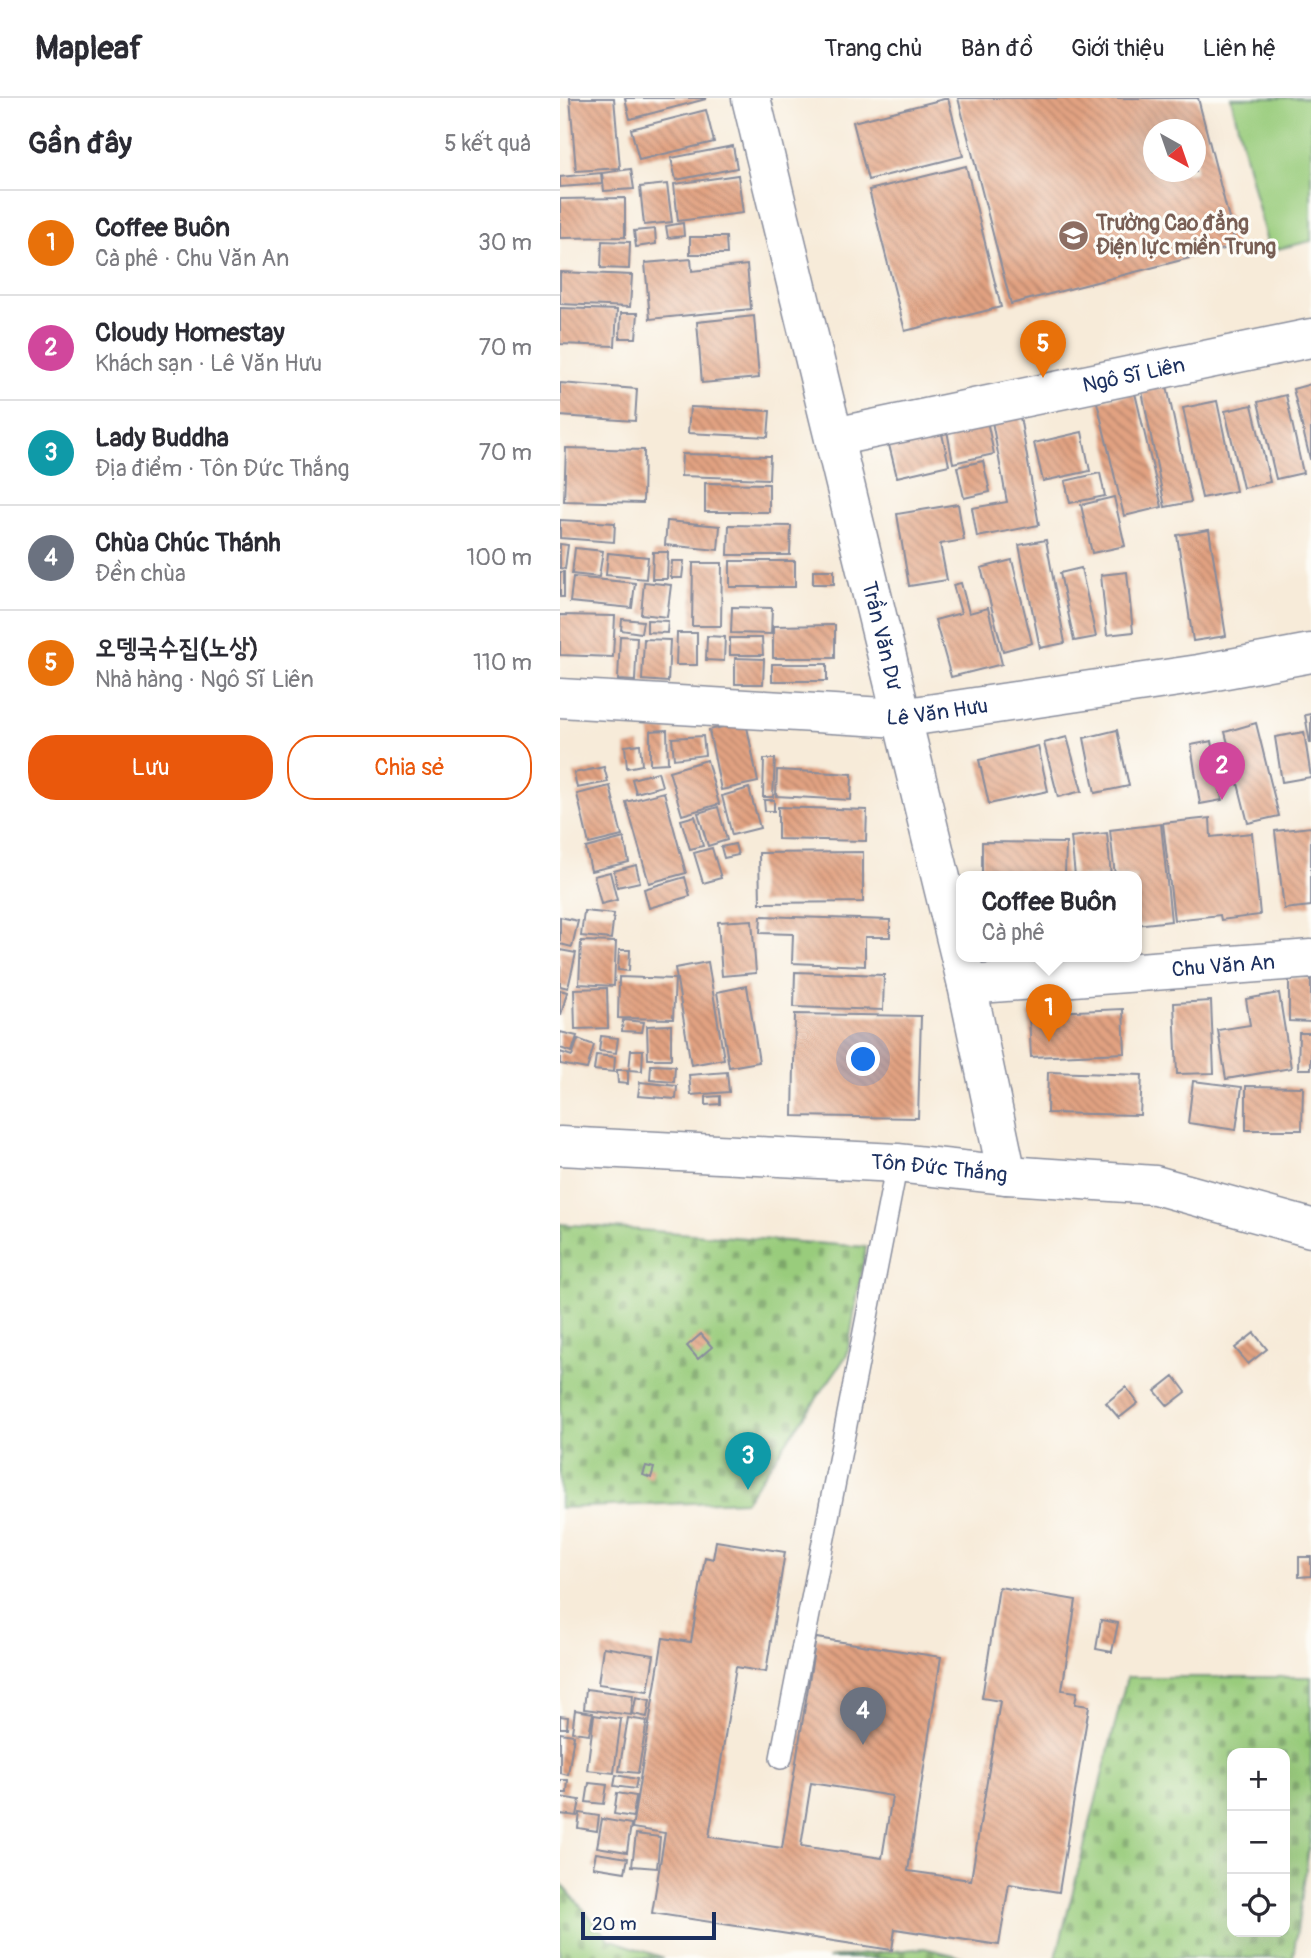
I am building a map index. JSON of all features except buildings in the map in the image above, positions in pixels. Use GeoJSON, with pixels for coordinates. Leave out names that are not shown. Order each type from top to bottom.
{"type":"FeatureCollection","features":[{"type":"Feature","properties":{"kind":"street","name":"Trần Văn Dư"},"geometry":{"type":"LineString","coordinates":[[751,98],[956,940]]}},
{"type":"Feature","properties":{"kind":"street","name":"Ngô Sĩ Liên"},"geometry":{"type":"LineString","coordinates":[[834,437],[1311,338]]}},
{"type":"Feature","properties":{"kind":"street","name":"Lê Văn Hưu"},"geometry":{"type":"LineString","coordinates":[[560,698],[901,718],[1199,674],[1311,653]]}},
{"type":"Feature","properties":{"kind":"street","name":"Chu Văn An"},"geometry":{"type":"LineString","coordinates":[[967,985],[1311,959]]}},
{"type":"Feature","properties":{"kind":"street","name":"Trần Văn Dư"},"geometry":{"type":"LineString","coordinates":[[961,962],[1007,1175]]}},
{"type":"Feature","properties":{"kind":"street","name":"Tôn Đức Thắng"},"geometry":{"type":"LineString","coordinates":[[560,1146],[897,1163],[1007,1175],[1154,1185],[1311,1228]]}},
{"type":"Feature","properties":{"kind":"lane"},"geometry":{"type":"LineString","coordinates":[[781,1758],[897,1163]]}},
{"type":"Feature","properties":{"kind":"green space"},"geometry":{"type":"Polygon","coordinates":[[[1231,98],[1311,98],[1311,241],[1269,251],[1231,98]]]}},
{"type":"Feature","properties":{"kind":"green space"},"geometry":{"type":"Polygon","coordinates":[[[560,1224],[866,1247],[847,1355],[745,1501],[560,1508],[560,1224]]]}},
{"type":"Feature","properties":{"kind":"green space"},"geometry":{"type":"Polygon","coordinates":[[[1127,1677],[1311,1677],[1311,1834],[1293,1958],[1056,1958],[1127,1677]]]}},
{"type":"Feature","properties":{"kind":"green space"},"geometry":{"type":"Polygon","coordinates":[[[560,1882],[609,1939],[664,1958],[560,1958],[560,1882]]]}},
{"type":"Feature","properties":{"kind":"green space"},"geometry":{"type":"Polygon","coordinates":[[[924,1948],[967,1958],[828,1958],[924,1948]]]}},
{"type":"Feature","properties":{"kind":"place","name":"Trường Cao đẳng Điện lực miền Trung"},"geometry":{"type":"Point","coordinates":[1073,235]}},
{"type":"Feature","properties":{"kind":"place","name":"오뎅국수집(노상)"},"geometry":{"type":"Point","coordinates":[1043,378]}},
{"type":"Feature","properties":{"kind":"place","name":"Cloudy Homestay"},"geometry":{"type":"Point","coordinates":[1222,800]}},
{"type":"Feature","properties":{"kind":"place","name":"Coffee Buôn"},"geometry":{"type":"Point","coordinates":[1049,1042]}},
{"type":"Feature","properties":{"kind":"place","name":"Lady Buddha"},"geometry":{"type":"Point","coordinates":[748,1490]}},
{"type":"Feature","properties":{"kind":"place","name":"Chùa Chúc Thánh"},"geometry":{"type":"Point","coordinates":[863,1745]}}]}
